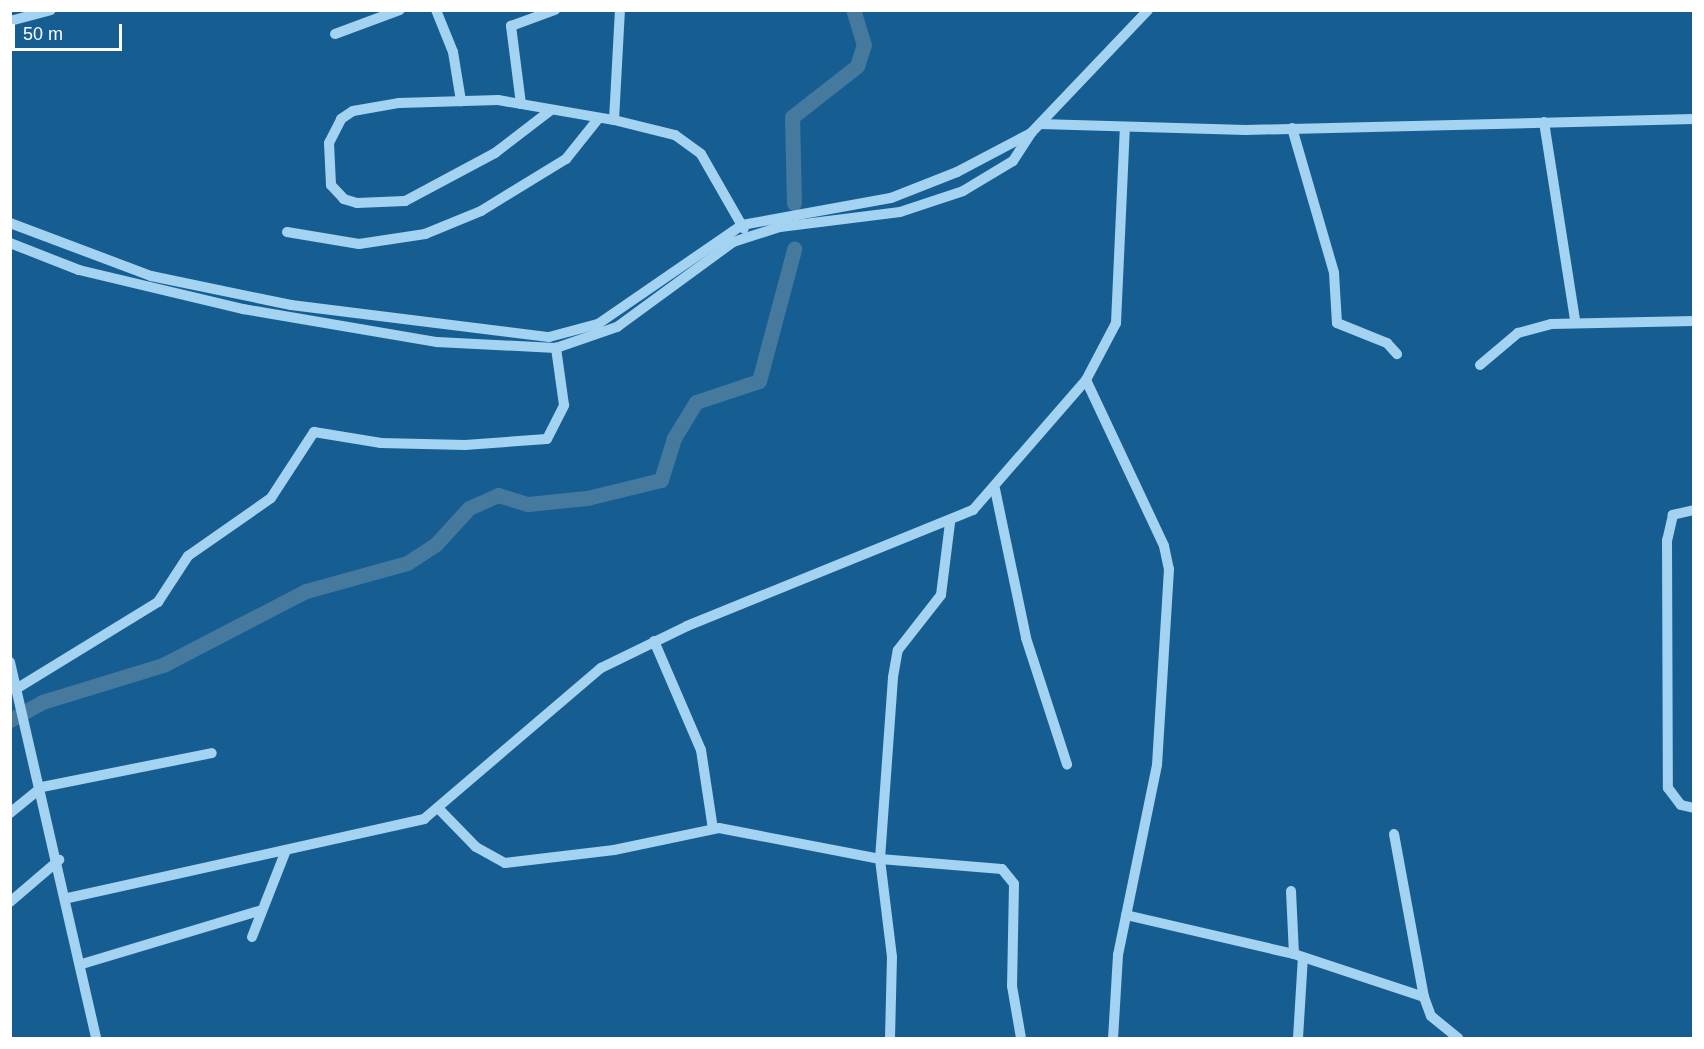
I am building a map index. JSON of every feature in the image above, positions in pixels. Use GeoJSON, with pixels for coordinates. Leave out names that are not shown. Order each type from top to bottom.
{"type":"FeatureCollection","features":[{"type":"Feature","properties":{"kind":"street"},"geometry":{"type":"LineString","coordinates":[[10,21],[51,10]]}},
{"type":"Feature","properties":{"kind":"street"},"geometry":{"type":"LineString","coordinates":[[335,34],[400,10]]}},
{"type":"Feature","properties":{"kind":"street"},"geometry":{"type":"LineString","coordinates":[[436,10],[453,52],[461,101]]}},
{"type":"Feature","properties":{"kind":"street"},"geometry":{"type":"LineString","coordinates":[[521,104],[511,26],[555,10]]}},
{"type":"Feature","properties":{"kind":"street"},"geometry":{"type":"LineString","coordinates":[[614,120],[620,10]]}},
{"type":"Feature","properties":{"kind":"street"},"geometry":{"type":"LineString","coordinates":[[10,243],[99,276],[243,309],[437,342],[556,348],[617,327],[706,260],[749,237],[780,227],[900,212],[963,191],[1013,162],[1031,133],[1148,10]]}},
{"type":"Feature","properties":{"kind":"street"},"geometry":{"type":"LineString","coordinates":[[551,110],[495,153],[405,201],[357,203],[335,193],[329,143],[341,119],[353,111],[399,103],[461,101],[521,104],[614,120],[693,145],[749,237]]}},
{"type":"Feature","properties":{"kind":"street"},"geometry":{"type":"LineString","coordinates":[[287,232],[359,244],[425,234],[481,212],[566,159],[598,119]]}},
{"type":"Feature","properties":{"kind":"street"},"geometry":{"type":"LineString","coordinates":[[1040,124],[1125,128],[1292,128],[1694,119]]}},
{"type":"Feature","properties":{"kind":"street"},"geometry":{"type":"LineString","coordinates":[[1544,122],[1575,321]]}},
{"type":"Feature","properties":{"kind":"street"},"geometry":{"type":"LineString","coordinates":[[68,898],[407,826],[439,809],[571,691],[654,641],[950,523],[994,489],[1086,380],[1116,324],[1125,128]]}},
{"type":"Feature","properties":{"kind":"street"},"geometry":{"type":"LineString","coordinates":[[1292,128],[1335,273],[1336,323],[1387,343],[1397,354]]}},
{"type":"Feature","properties":{"kind":"street"},"geometry":{"type":"LineString","coordinates":[[10,222],[151,276],[291,305],[549,337],[598,324],[742,225],[891,198],[957,172],[1031,133]]}},
{"type":"Feature","properties":{"kind":"street"},"geometry":{"type":"LineString","coordinates":[[1480,365],[1518,333],[1575,321],[1694,321]]}},
{"type":"Feature","properties":{"kind":"street"},"geometry":{"type":"LineString","coordinates":[[16,688],[158,602],[188,556],[271,498],[314,432],[381,443],[465,445],[547,439],[564,405],[556,348]]}},
{"type":"Feature","properties":{"kind":"street"},"geometry":{"type":"LineString","coordinates":[[1086,380],[1164,546],[1169,569],[1157,765],[1126,915],[1114,987],[1113,1038]]}},
{"type":"Feature","properties":{"kind":"street"},"geometry":{"type":"LineString","coordinates":[[994,489],[1026,638],[1067,764]]}},
{"type":"Feature","properties":{"kind":"street"},"geometry":{"type":"LineString","coordinates":[[1694,510],[1673,515],[1667,540],[1668,788],[1680,805],[1694,808]]}},
{"type":"Feature","properties":{"kind":"street"},"geometry":{"type":"LineString","coordinates":[[890,1038],[892,957],[880,859],[896,659],[903,641],[941,595],[950,523]]}},
{"type":"Feature","properties":{"kind":"street"},"geometry":{"type":"LineString","coordinates":[[654,641],[701,750],[713,829]]}},
{"type":"Feature","properties":{"kind":"street"},"geometry":{"type":"LineString","coordinates":[[10,663],[68,898],[96,1038]]}},
{"type":"Feature","properties":{"kind":"street"},"geometry":{"type":"LineString","coordinates":[[10,813],[42,787],[212,753]]}},
{"type":"Feature","properties":{"kind":"street"},"geometry":{"type":"LineString","coordinates":[[439,809],[476,847],[505,863],[614,850],[713,829],[880,859],[1009,874],[1014,899],[1012,986],[1021,1038]]}},
{"type":"Feature","properties":{"kind":"street"},"geometry":{"type":"LineString","coordinates":[[1394,834],[1424,997],[1431,1016],[1458,1038]]}},
{"type":"Feature","properties":{"kind":"street"},"geometry":{"type":"LineString","coordinates":[[252,938],[285,853]]}},
{"type":"Feature","properties":{"kind":"street"},"geometry":{"type":"LineString","coordinates":[[10,902],[59,860]]}},
{"type":"Feature","properties":{"kind":"street"},"geometry":{"type":"LineString","coordinates":[[1291,891],[1299,956],[1298,1038]]}},
{"type":"Feature","properties":{"kind":"street"},"geometry":{"type":"LineString","coordinates":[[82,964],[262,910]]}},
{"type":"Feature","properties":{"kind":"street"},"geometry":{"type":"LineString","coordinates":[[1126,915],[1299,956],[1424,997]]}},
{"type":"Feature","properties":{"kind":"waterway"},"geometry":{"type":"LineString","coordinates":[[794,203],[792,117],[857,66],[864,45],[853,10]]}},
{"type":"Feature","properties":{"kind":"waterway"},"geometry":{"type":"LineString","coordinates":[[10,720],[42,702],[163,665],[306,591],[407,563],[436,544],[469,508],[498,495],[528,504],[587,498],[661,480],[674,438],[696,402],[759,381],[794,249]]}}]}
